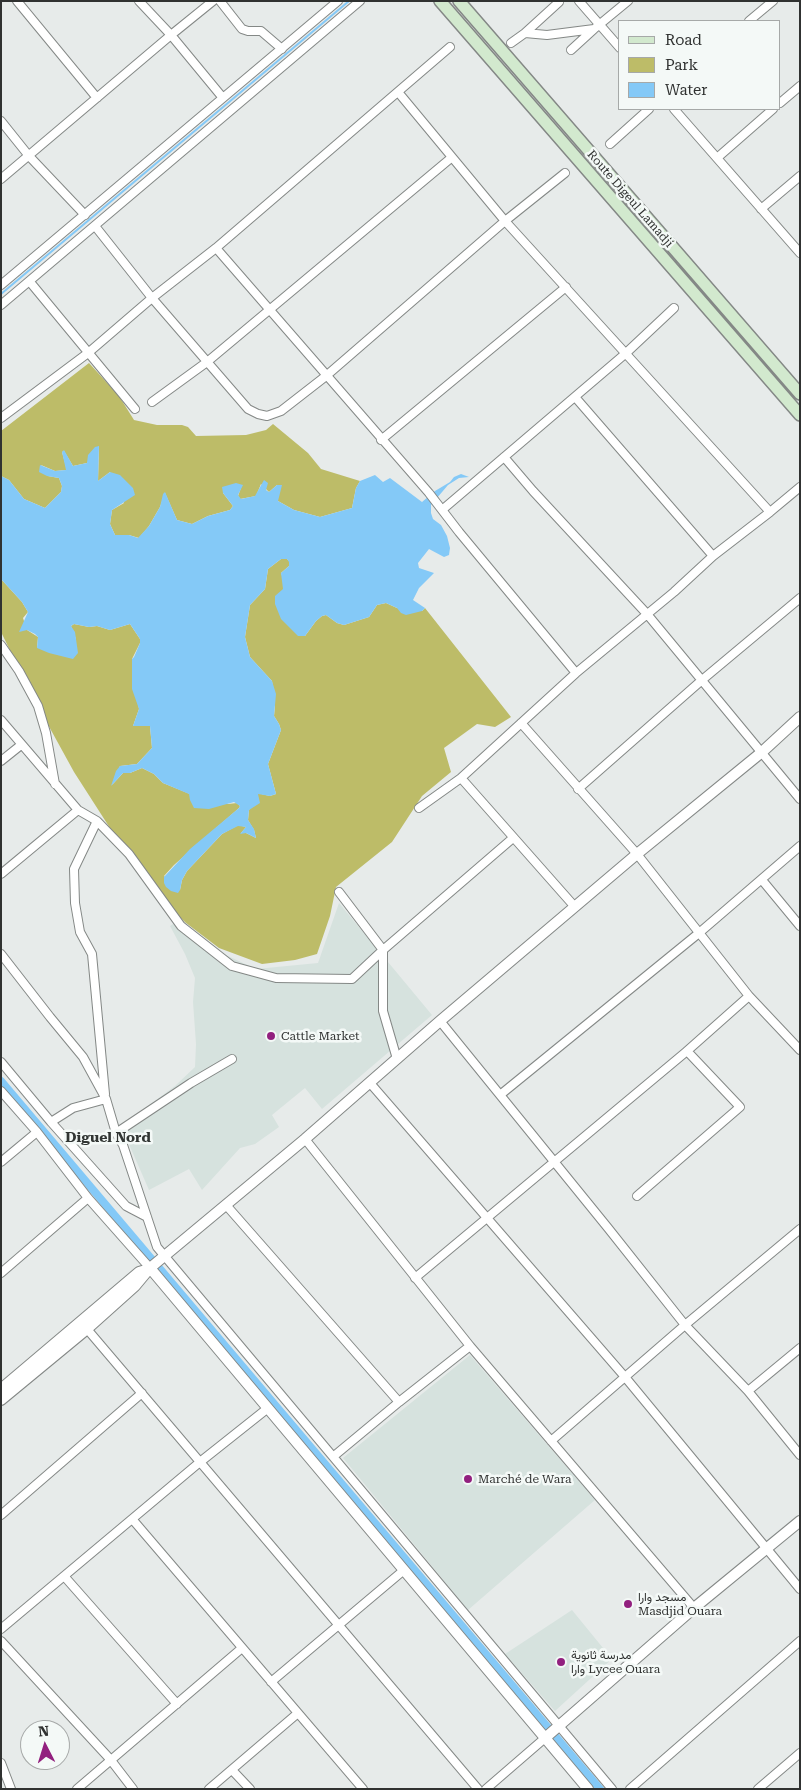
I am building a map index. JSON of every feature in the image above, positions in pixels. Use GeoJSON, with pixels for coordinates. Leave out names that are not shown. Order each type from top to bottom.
{"type":"FeatureCollection","features":[{"type":"Feature","properties":{"kind":"main road","name":"Route Digeul Lamadji"},"geometry":{"type":"LineString","coordinates":[[440,1],[800,415]]}},
{"type":"Feature","properties":{"kind":"main road"},"geometry":{"type":"LineString","coordinates":[[459,1],[800,394]]}},
{"type":"Feature","properties":{"kind":"street"},"geometry":{"type":"LineString","coordinates":[[17,1],[97,98]]}},
{"type":"Feature","properties":{"kind":"street"},"geometry":{"type":"LineString","coordinates":[[139,1],[171,35],[223,98]]}},
{"type":"Feature","properties":{"kind":"street"},"geometry":{"type":"LineString","coordinates":[[1,179],[213,1]]}},
{"type":"Feature","properties":{"kind":"street"},"geometry":{"type":"LineString","coordinates":[[220,1],[242,29],[261,31],[282,49]]}},
{"type":"Feature","properties":{"kind":"street"},"geometry":{"type":"LineString","coordinates":[[1,285],[338,1]]}},
{"type":"Feature","properties":{"kind":"street"},"geometry":{"type":"LineString","coordinates":[[1,305],[360,1]]}},
{"type":"Feature","properties":{"kind":"street"},"geometry":{"type":"LineString","coordinates":[[579,1],[597,28],[618,46]]}},
{"type":"Feature","properties":{"kind":"street"},"geometry":{"type":"LineString","coordinates":[[571,50],[628,1]]}},
{"type":"Feature","properties":{"kind":"street"},"geometry":{"type":"LineString","coordinates":[[751,20],[773,1]]}},
{"type":"Feature","properties":{"kind":"street"},"geometry":{"type":"LineString","coordinates":[[511,43],[559,2]]}},
{"type":"Feature","properties":{"kind":"street"},"geometry":{"type":"LineString","coordinates":[[524,33],[547,35],[597,28]]}},
{"type":"Feature","properties":{"kind":"street"},"geometry":{"type":"LineString","coordinates":[[1,418],[88,353],[152,298],[216,248],[450,47]]}},
{"type":"Feature","properties":{"kind":"street"},"geometry":{"type":"LineString","coordinates":[[781,102],[800,86]]}},
{"type":"Feature","properties":{"kind":"street"},"geometry":{"type":"LineString","coordinates":[[398,92],[505,221],[770,512]]}},
{"type":"Feature","properties":{"kind":"street"},"geometry":{"type":"LineString","coordinates":[[610,144],[648,110]]}},
{"type":"Feature","properties":{"kind":"street"},"geometry":{"type":"LineString","coordinates":[[675,110],[800,253]]}},
{"type":"Feature","properties":{"kind":"street"},"geometry":{"type":"LineString","coordinates":[[717,158],[772,110]]}},
{"type":"Feature","properties":{"kind":"street"},"geometry":{"type":"LineString","coordinates":[[1,121],[29,156],[84,215]]}},
{"type":"Feature","properties":{"kind":"street"},"geometry":{"type":"LineString","coordinates":[[152,402],[207,362],[451,158]]}},
{"type":"Feature","properties":{"kind":"street"},"geometry":{"type":"LineString","coordinates":[[95,226],[152,298],[248,409],[267,416],[281,411],[326,376],[505,221],[565,172]]}},
{"type":"Feature","properties":{"kind":"street"},"geometry":{"type":"LineString","coordinates":[[761,209],[800,176]]}},
{"type":"Feature","properties":{"kind":"street"},"geometry":{"type":"LineString","coordinates":[[216,248],[442,510],[458,532],[576,673]]}},
{"type":"Feature","properties":{"kind":"street"},"geometry":{"type":"LineString","coordinates":[[30,282],[135,409]]}},
{"type":"Feature","properties":{"kind":"street"},"geometry":{"type":"LineString","coordinates":[[381,440],[566,287]]}},
{"type":"Feature","properties":{"kind":"street"},"geometry":{"type":"LineString","coordinates":[[442,510],[626,354],[674,308]]}},
{"type":"Feature","properties":{"kind":"street"},"geometry":{"type":"LineString","coordinates":[[575,397],[713,556]]}},
{"type":"Feature","properties":{"kind":"street"},"geometry":{"type":"LineString","coordinates":[[504,457],[532,491],[647,614],[800,799]]}},
{"type":"Feature","properties":{"kind":"street"},"geometry":{"type":"LineString","coordinates":[[419,808],[461,778],[576,673],[674,592],[713,556],[800,487]]}},
{"type":"Feature","properties":{"kind":"street"},"geometry":{"type":"LineString","coordinates":[[578,789],[702,680],[800,598]]}},
{"type":"Feature","properties":{"kind":"street"},"geometry":{"type":"LineString","coordinates":[[1,645],[19,671],[38,706],[46,733],[55,784]]}},
{"type":"Feature","properties":{"kind":"street"},"geometry":{"type":"LineString","coordinates":[[1,1400],[87,1329],[135,1286],[157,1262],[305,1139],[440,1021],[637,854],[762,752],[800,717]]}},
{"type":"Feature","properties":{"kind":"street"},"geometry":{"type":"LineString","coordinates":[[1,720],[78,810],[97,821],[129,854],[181,926],[232,966],[276,978],[352,980],[383,950],[513,838]]}},
{"type":"Feature","properties":{"kind":"street"},"geometry":{"type":"LineString","coordinates":[[521,723],[637,854],[749,996],[800,1050]]}},
{"type":"Feature","properties":{"kind":"street"},"geometry":{"type":"LineString","coordinates":[[1,761],[21,745]]}},
{"type":"Feature","properties":{"kind":"street"},"geometry":{"type":"LineString","coordinates":[[461,778],[575,907]]}},
{"type":"Feature","properties":{"kind":"street"},"geometry":{"type":"LineString","coordinates":[[1,874],[78,810]]}},
{"type":"Feature","properties":{"kind":"street"},"geometry":{"type":"LineString","coordinates":[[97,821],[74,868],[75,903],[80,932],[92,954],[106,1099],[116,1133],[148,1217],[157,1247],[157,1262],[268,1408],[404,1570],[552,1732],[612,1789]]}},
{"type":"Feature","properties":{"kind":"street"},"geometry":{"type":"LineString","coordinates":[[500,1095],[699,933],[800,846]]}},
{"type":"Feature","properties":{"kind":"street"},"geometry":{"type":"LineString","coordinates":[[762,880],[800,926]]}},
{"type":"Feature","properties":{"kind":"street"},"geometry":{"type":"LineString","coordinates":[[339,892],[383,950],[384,1011],[397,1059]]}},
{"type":"Feature","properties":{"kind":"street"},"geometry":{"type":"LineString","coordinates":[[1,954],[83,1057],[106,1099]]}},
{"type":"Feature","properties":{"kind":"street"},"geometry":{"type":"LineString","coordinates":[[415,1278],[687,1051],[749,996]]}},
{"type":"Feature","properties":{"kind":"street"},"geometry":{"type":"LineString","coordinates":[[440,1021],[685,1325],[748,1391],[800,1456]]}},
{"type":"Feature","properties":{"kind":"street"},"geometry":{"type":"LineString","coordinates":[[638,1196],[740,1107],[687,1051]]}},
{"type":"Feature","properties":{"kind":"street"},"geometry":{"type":"LineString","coordinates":[[116,1133],[191,1083],[232,1059]]}},
{"type":"Feature","properties":{"kind":"street"},"geometry":{"type":"LineString","coordinates":[[1,1062],[51,1122],[126,1206],[148,1217]]}},
{"type":"Feature","properties":{"kind":"street"},"geometry":{"type":"LineString","coordinates":[[370,1083],[625,1377],[800,1589]]}},
{"type":"Feature","properties":{"kind":"street"},"geometry":{"type":"LineString","coordinates":[[1,1091],[37,1132],[88,1198],[157,1262],[334,1456],[552,1732],[588,1789]]}},
{"type":"Feature","properties":{"kind":"street"},"geometry":{"type":"LineString","coordinates":[[51,1122],[73,1108],[106,1099]]}},
{"type":"Feature","properties":{"kind":"street"},"geometry":{"type":"LineString","coordinates":[[1,1162],[37,1132]]}},
{"type":"Feature","properties":{"kind":"street"},"geometry":{"type":"LineString","coordinates":[[305,1139],[470,1346],[694,1608]]}},
{"type":"Feature","properties":{"kind":"street"},"geometry":{"type":"LineString","coordinates":[[1,1273],[88,1198]]}},
{"type":"Feature","properties":{"kind":"street"},"geometry":{"type":"LineString","coordinates":[[226,1205],[399,1402]]}},
{"type":"Feature","properties":{"kind":"street"},"geometry":{"type":"LineString","coordinates":[[550,1441],[800,1229]]}},
{"type":"Feature","properties":{"kind":"street"},"geometry":{"type":"LineString","coordinates":[[1,1389],[139,1272],[157,1262]]}},
{"type":"Feature","properties":{"kind":"street"},"geometry":{"type":"LineString","coordinates":[[87,1329],[478,1789]]}},
{"type":"Feature","properties":{"kind":"street"},"geometry":{"type":"LineString","coordinates":[[334,1456],[470,1346]]}},
{"type":"Feature","properties":{"kind":"street"},"geometry":{"type":"LineString","coordinates":[[748,1391],[800,1348]]}},
{"type":"Feature","properties":{"kind":"street"},"geometry":{"type":"LineString","coordinates":[[1,1515],[142,1394]]}},
{"type":"Feature","properties":{"kind":"street"},"geometry":{"type":"LineString","coordinates":[[1,1629],[200,1462],[268,1408]]}},
{"type":"Feature","properties":{"kind":"street"},"geometry":{"type":"LineString","coordinates":[[133,1520],[363,1789]]}},
{"type":"Feature","properties":{"kind":"street"},"geometry":{"type":"LineString","coordinates":[[486,1789],[694,1608],[800,1521]]}},
{"type":"Feature","properties":{"kind":"street"},"geometry":{"type":"LineString","coordinates":[[270,1682],[404,1570]]}},
{"type":"Feature","properties":{"kind":"street"},"geometry":{"type":"LineString","coordinates":[[64,1576],[177,1704]]}},
{"type":"Feature","properties":{"kind":"street"},"geometry":{"type":"LineString","coordinates":[[1,1641],[110,1759],[133,1789]]}},
{"type":"Feature","properties":{"kind":"street"},"geometry":{"type":"LineString","coordinates":[[630,1789],[800,1642]]}},
{"type":"Feature","properties":{"kind":"street"},"geometry":{"type":"LineString","coordinates":[[77,1789],[242,1648]]}},
{"type":"Feature","properties":{"kind":"street"},"geometry":{"type":"LineString","coordinates":[[210,1789],[247,1755],[298,1713]]}},
{"type":"Feature","properties":{"kind":"street"},"geometry":{"type":"LineString","coordinates":[[758,1789],[800,1753]]}},
{"type":"Feature","properties":{"kind":"street"},"geometry":{"type":"LineString","coordinates":[[1,1763],[11,1789]]}},
{"type":"Feature","properties":{"kind":"street"},"geometry":{"type":"LineString","coordinates":[[232,1770],[250,1789]]}},
{"type":"Feature","properties":{"kind":"shaded area"},"geometry":{"type":"Polygon","coordinates":[[[339,903],[432,1015],[322,1109],[305,1088],[272,1115],[279,1127],[255,1144],[240,1148],[202,1190],[189,1169],[149,1190],[121,1126],[175,1086],[195,1067],[196,1044],[193,1002],[195,978],[170,926],[181,919],[215,950],[256,969],[318,963],[339,903]]]}},
{"type":"Feature","properties":{"kind":"shaded area","name":"Marché de Wara"},"geometry":{"type":"Polygon","coordinates":[[[470,1355],[595,1500],[468,1610],[343,1458],[470,1355]]]}},
{"type":"Feature","properties":{"kind":"shaded area","name":"مدرسة ثانوية وارا Lycee Ouara"},"geometry":{"type":"Polygon","coordinates":[[[572,1610],[612,1659],[555,1711],[505,1654],[572,1610]]]}},
{"type":"Feature","properties":{"kind":"green space"},"geometry":{"type":"Polygon","coordinates":[[[89,363],[119,396],[134,420],[157,425],[182,425],[188,427],[196,436],[246,435],[266,430],[273,424],[308,453],[321,469],[360,481],[356,488],[352,508],[320,517],[294,510],[278,501],[277,485],[269,492],[261,484],[256,496],[240,499],[238,496],[242,485],[223,493],[233,506],[230,510],[208,516],[192,524],[177,520],[165,493],[160,507],[149,526],[139,538],[129,535],[115,535],[110,524],[112,510],[124,503],[110,472],[98,481],[99,446],[87,463],[73,466],[64,451],[62,452],[67,470],[55,471],[41,465],[48,476],[59,478],[62,486],[61,492],[45,508],[24,499],[9,480],[1,476],[1,431],[89,363]]]}},
{"type":"Feature","properties":{"kind":"green space"},"geometry":{"type":"Polygon","coordinates":[[[281,559],[287,559],[290,562],[289,566],[281,573],[305,636],[316,621],[326,615],[337,623],[344,625],[369,617],[377,605],[386,603],[397,608],[422,611],[425,608],[511,717],[495,727],[477,724],[444,748],[451,772],[422,796],[392,842],[336,887],[330,916],[317,954],[295,960],[262,964],[219,948],[186,923],[154,892],[126,853],[74,772],[35,701],[2,634],[1,579],[22,602],[28,612],[23,618],[27,630],[38,637],[37,648],[76,639],[71,626],[74,624],[89,627],[97,626],[110,630],[130,624],[140,639],[132,659],[139,709],[133,726],[150,726],[152,748],[137,764],[120,766],[112,785],[123,773],[130,773],[142,768],[154,774],[163,783],[190,794],[228,804],[237,803],[240,806],[164,876],[180,890],[182,880],[187,871],[222,834],[238,825],[246,827],[241,833],[246,833],[256,838],[248,820],[249,810],[257,793],[270,796],[276,794],[268,764],[281,730],[274,716],[275,706],[272,681],[250,657],[245,637],[250,605],[265,589],[268,569],[281,559]]]}},
{"type":"Feature","properties":{"kind":"water"},"geometry":{"type":"Polygon","coordinates":[[[99,446],[98,481],[110,472],[120,475],[133,488],[135,495],[112,510],[110,524],[115,535],[129,535],[138,538],[149,526],[160,507],[165,492],[177,520],[192,524],[208,516],[230,510],[233,506],[223,493],[222,487],[236,483],[243,485],[238,495],[241,499],[255,496],[264,480],[268,483],[266,490],[269,492],[277,485],[282,485],[278,501],[294,510],[320,517],[352,508],[356,488],[360,481],[375,475],[383,482],[390,478],[422,502],[454,477],[461,474],[469,477],[459,478],[448,485],[431,505],[433,519],[441,525],[447,536],[450,548],[449,555],[444,557],[429,549],[418,563],[419,568],[434,573],[419,588],[413,600],[425,608],[422,611],[406,615],[386,603],[377,605],[369,617],[344,625],[337,623],[326,615],[316,621],[305,636],[298,636],[281,619],[275,604],[275,596],[283,589],[281,573],[289,566],[289,562],[287,559],[281,559],[268,569],[265,589],[250,605],[245,637],[250,657],[272,681],[276,694],[274,716],[281,730],[268,764],[276,794],[270,796],[258,794],[260,803],[249,810],[248,820],[254,829],[256,838],[246,833],[240,834],[246,827],[238,826],[222,834],[187,871],[178,893],[166,887],[164,877],[190,849],[240,806],[234,802],[209,809],[194,808],[189,794],[163,783],[154,774],[142,768],[130,773],[123,773],[111,786],[116,771],[120,766],[137,764],[152,748],[150,726],[133,726],[139,709],[132,689],[132,659],[140,639],[130,624],[110,630],[97,626],[89,627],[74,624],[71,626],[75,632],[78,653],[73,659],[37,648],[38,637],[35,634],[27,630],[19,632],[28,612],[22,602],[1,579],[1,476],[9,480],[24,499],[45,508],[61,492],[62,486],[59,478],[47,476],[39,472],[40,465],[55,471],[66,470],[62,452],[64,450],[73,466],[87,463],[88,455],[95,447],[99,446]]]}},
{"type":"Feature","properties":{"kind":"waterway"},"geometry":{"type":"LineString","coordinates":[[1,294],[349,1]]}},
{"type":"Feature","properties":{"kind":"waterway"},"geometry":{"type":"LineString","coordinates":[[1,1081],[600,1789]]}},
{"type":"Feature","properties":{"kind":"place","name":"Cattle Market"},"geometry":{"type":"Point","coordinates":[271,1036]}},
{"type":"Feature","properties":{"kind":"place","name":"Marché de Wara"},"geometry":{"type":"Point","coordinates":[468,1479]}},
{"type":"Feature","properties":{"kind":"place","name":"مسجد وارا Masdjid Ouara"},"geometry":{"type":"Point","coordinates":[628,1604]}},
{"type":"Feature","properties":{"kind":"place","name":"مدرسة ثانوية وارا Lycee Ouara"},"geometry":{"type":"Point","coordinates":[561,1662]}},
{"type":"Feature","properties":{"kind":"district","name":"Diguel Nord"},"geometry":{"type":"Point","coordinates":[108,1138]}}]}
